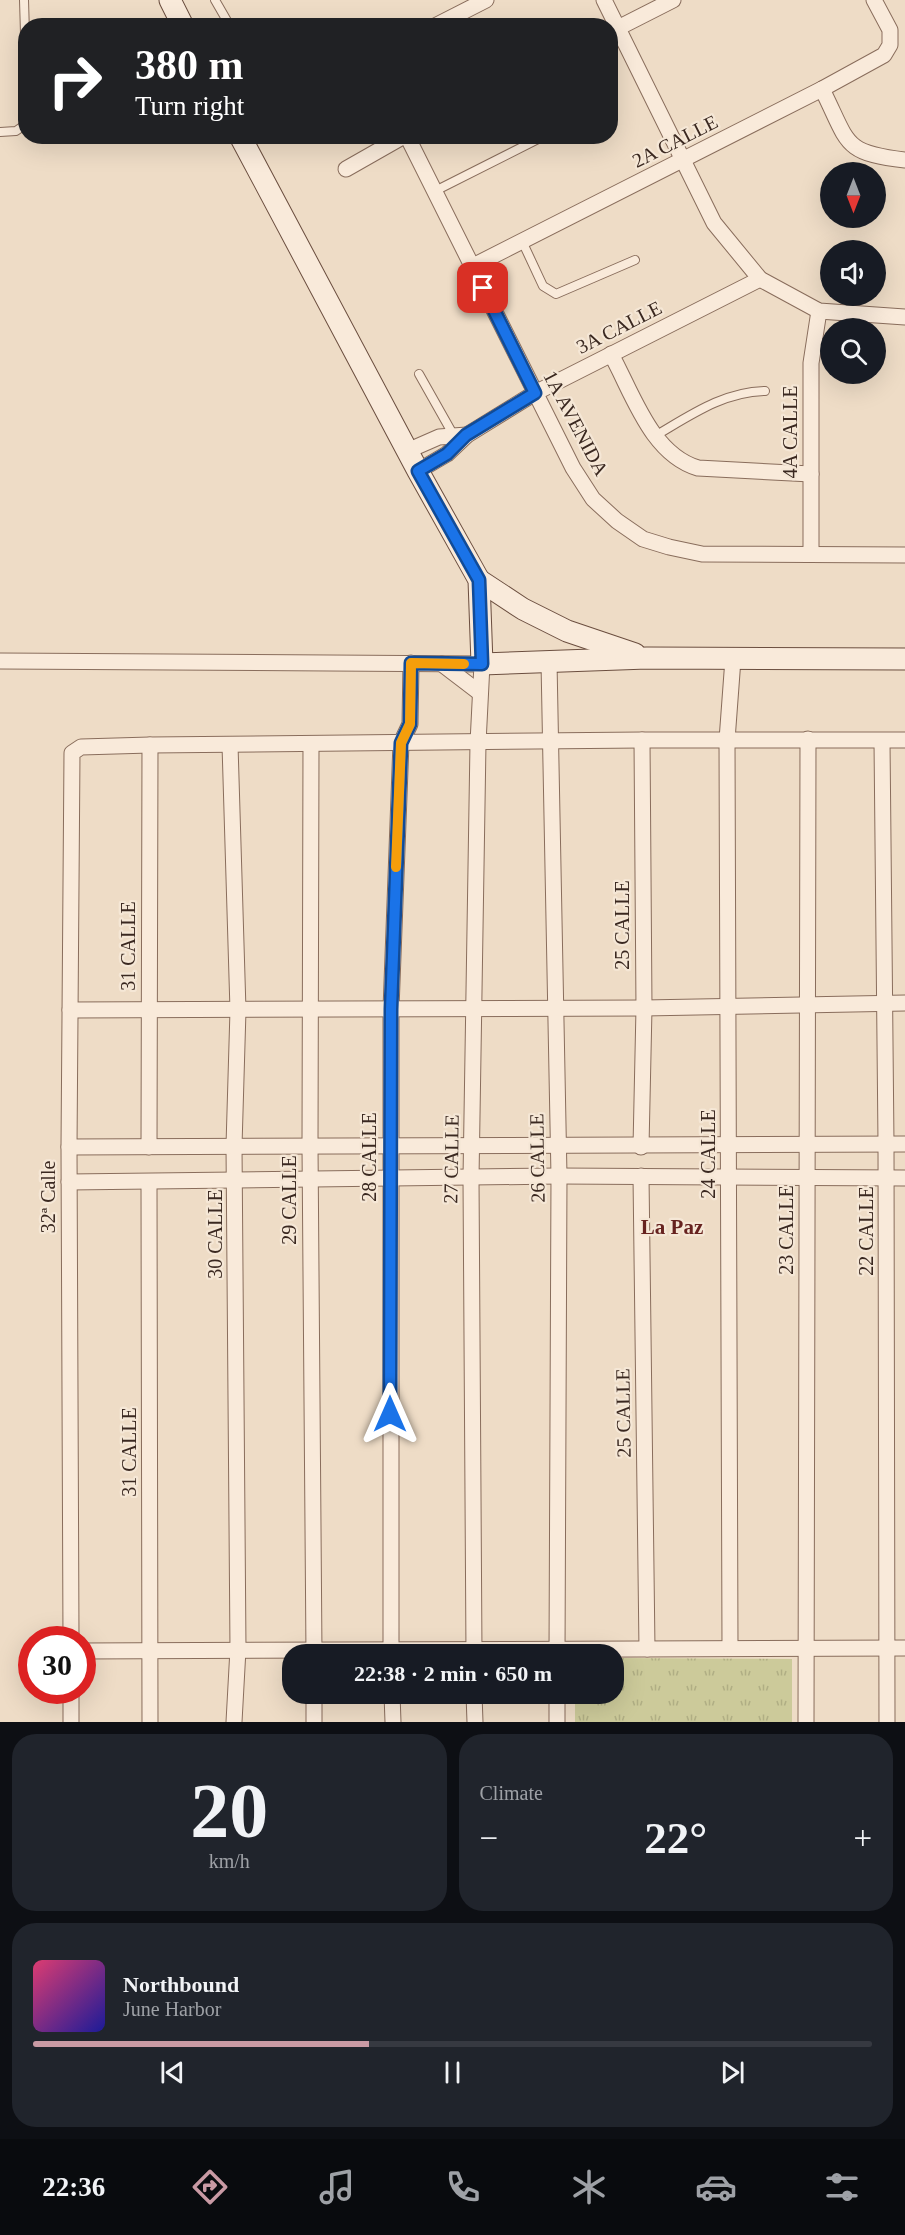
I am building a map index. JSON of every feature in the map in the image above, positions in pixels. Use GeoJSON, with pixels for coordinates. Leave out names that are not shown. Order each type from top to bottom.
{"type":"FeatureCollection","features":[{"type":"Feature","properties":{"kind":"street"},"geometry":{"type":"LineString","coordinates":[[170,0],[179,18]]}},
{"type":"Feature","properties":{"kind":"street"},"geometry":{"type":"LineString","coordinates":[[451,18],[486,0]]}},
{"type":"Feature","properties":{"kind":"street"},"geometry":{"type":"LineString","coordinates":[[604,0],[611,18]]}},
{"type":"Feature","properties":{"kind":"street"},"geometry":{"type":"LineString","coordinates":[[618,28],[673,0]]}},
{"type":"Feature","properties":{"kind":"street","name":"2A CALLE"},"geometry":{"type":"LineString","coordinates":[[473,266],[684,160],[884,55],[890,45],[890,30],[874,0]]}},
{"type":"Feature","properties":{"kind":"street"},"geometry":{"type":"LineString","coordinates":[[618,36],[684,160],[714,223],[760,279],[819,311],[905,317]]}},
{"type":"Feature","properties":{"kind":"street"},"geometry":{"type":"LineString","coordinates":[[822,89],[850,146],[869,156],[905,160]]}},
{"type":"Feature","properties":{"kind":"street"},"geometry":{"type":"LineString","coordinates":[[244,144],[407,451],[479,580],[482,664]]}},
{"type":"Feature","properties":{"kind":"street"},"geometry":{"type":"LineString","coordinates":[[346,169],[391,144]]}},
{"type":"Feature","properties":{"kind":"street","name":"1A AVENIDA"},"geometry":{"type":"LineString","coordinates":[[409,144],[473,266],[573,468],[593,499],[617,521],[644,539],[702,554],[905,555]]}},
{"type":"Feature","properties":{"kind":"street","name":"3A CALLE"},"geometry":{"type":"LineString","coordinates":[[407,451],[439,437],[460,435],[535,393],[760,279]]}},
{"type":"Feature","properties":{"kind":"street","name":"4A CALLE"},"geometry":{"type":"LineString","coordinates":[[811,554],[811,363],[819,311]]}},
{"type":"Feature","properties":{"kind":"street"},"geometry":{"type":"LineString","coordinates":[[611,354],[655,436],[681,463],[698,468],[811,474]]}},
{"type":"Feature","properties":{"kind":"street","name":"3A CALLE"},"geometry":{"type":"LineString","coordinates":[[418,471],[447,454],[460,435]]}},
{"type":"Feature","properties":{"kind":"street"},"geometry":{"type":"LineString","coordinates":[[479,580],[523,609],[567,631],[647,658]]}},
{"type":"Feature","properties":{"kind":"street"},"geometry":{"type":"LineString","coordinates":[[0,662],[482,664],[647,658],[905,658]]}},
{"type":"Feature","properties":{"kind":"street","name":"24 CALLE"},"geometry":{"type":"LineString","coordinates":[[730,1648],[727,740],[733,659]]}},
{"type":"Feature","properties":{"kind":"street","name":"26 CALLE"},"geometry":{"type":"LineString","coordinates":[[549,662],[559,1147],[557,1644]]}},
{"type":"Feature","properties":{"kind":"street","name":"28 CALLE"},"geometry":{"type":"LineString","coordinates":[[391,1644],[391,1009],[401,743],[410,724],[411,663]]}},
{"type":"Feature","properties":{"kind":"street"},"geometry":{"type":"LineString","coordinates":[[442,663],[480,693]]}},
{"type":"Feature","properties":{"kind":"street","name":"27 CALLE"},"geometry":{"type":"LineString","coordinates":[[473,1644],[471,1178],[478,743],[482,664]]}},
{"type":"Feature","properties":{"kind":"street","name":"23 CALLE"},"geometry":{"type":"LineString","coordinates":[[806,1722],[808,739]]}},
{"type":"Feature","properties":{"kind":"street","name":"25 CALLE"},"geometry":{"type":"LineString","coordinates":[[641,1147],[644,1008],[642,740]]}},
{"type":"Feature","properties":{"kind":"street"},"geometry":{"type":"LineString","coordinates":[[150,745],[905,740]]}},
{"type":"Feature","properties":{"kind":"street","name":"22 CALLE"},"geometry":{"type":"LineString","coordinates":[[882,741],[886,1143],[887,1722]]}},
{"type":"Feature","properties":{"kind":"street","name":"32ª Calle"},"geometry":{"type":"LineString","coordinates":[[71,1626],[69,1148],[72,753],[81,747],[150,745]]}},
{"type":"Feature","properties":{"kind":"street","name":"31 CALLE"},"geometry":{"type":"LineString","coordinates":[[149,1147],[150,745]]}},
{"type":"Feature","properties":{"kind":"street","name":"30 CALLE"},"geometry":{"type":"LineString","coordinates":[[230,745],[238,1010],[234,1146],[238,1649],[234,1722]]}},
{"type":"Feature","properties":{"kind":"street","name":"29 CALLE"},"geometry":{"type":"LineString","coordinates":[[311,745],[309,1008],[314,1644]]}},
{"type":"Feature","properties":{"kind":"street"},"geometry":{"type":"LineString","coordinates":[[70,1010],[644,1008],[808,1003],[905,1003]]}},
{"type":"Feature","properties":{"kind":"street"},"geometry":{"type":"LineString","coordinates":[[69,1148],[729,1147],[905,1144]]}},
{"type":"Feature","properties":{"kind":"street"},"geometry":{"type":"LineString","coordinates":[[69,1182],[559,1176],[905,1178]]}},
{"type":"Feature","properties":{"kind":"street","name":"25 CALLE"},"geometry":{"type":"LineString","coordinates":[[641,1176],[647,1649]]}},
{"type":"Feature","properties":{"kind":"street","name":"31 CALLE"},"geometry":{"type":"LineString","coordinates":[[150,1182],[150,1722]]}},
{"type":"Feature","properties":{"kind":"street"},"geometry":{"type":"LineString","coordinates":[[624,1650],[905,1648]]}},
{"type":"Feature","properties":{"kind":"street"},"geometry":{"type":"LineString","coordinates":[[96,1651],[282,1651]]}},
{"type":"Feature","properties":{"kind":"street"},"geometry":{"type":"LineString","coordinates":[[71,1704],[71,1722]]}},
{"type":"Feature","properties":{"kind":"street"},"geometry":{"type":"LineString","coordinates":[[314,1704],[314,1722]]}},
{"type":"Feature","properties":{"kind":"street"},"geometry":{"type":"LineString","coordinates":[[392,1704],[393,1722]]}},
{"type":"Feature","properties":{"kind":"street"},"geometry":{"type":"LineString","coordinates":[[474,1704],[475,1722]]}},
{"type":"Feature","properties":{"kind":"street"},"geometry":{"type":"LineString","coordinates":[[557,1704],[557,1722]]}},
{"type":"Feature","properties":{"kind":"lane"},"geometry":{"type":"LineString","coordinates":[[24,0],[25,18]]}},
{"type":"Feature","properties":{"kind":"lane"},"geometry":{"type":"LineString","coordinates":[[215,0],[225,18]]}},
{"type":"Feature","properties":{"kind":"lane"},"geometry":{"type":"LineString","coordinates":[[0,132],[18,130]]}},
{"type":"Feature","properties":{"kind":"lane"},"geometry":{"type":"LineString","coordinates":[[435,191],[528,144]]}},
{"type":"Feature","properties":{"kind":"lane"},"geometry":{"type":"LineString","coordinates":[[522,242],[543,286],[556,294],[636,260]]}},
{"type":"Feature","properties":{"kind":"lane"},"geometry":{"type":"LineString","coordinates":[[419,374],[460,435]]}},
{"type":"Feature","properties":{"kind":"lane"},"geometry":{"type":"LineString","coordinates":[[655,436],[718,399],[743,391],[765,391]]}},
{"type":"Feature","properties":{"kind":"green space"},"geometry":{"type":"Polygon","coordinates":[[[624,1658],[792,1659],[792,1722],[575,1722],[575,1704],[624,1704],[624,1658]]]}},
{"type":"Feature","properties":{"kind":"slow traffic"},"geometry":{"type":"LineString","coordinates":[[396,867],[401,743],[410,724],[411,663],[464,664]]}},
{"type":"Feature","properties":{"kind":"district","name":"La Paz"},"geometry":{"type":"Point","coordinates":[672,1227]}},
{"type":"Feature","properties":{"kind":"route"},"geometry":{"type":"LineString","coordinates":[[390,1414],[391,1009],[401,743],[410,724],[411,663],[482,664],[479,580],[418,471],[447,454],[466,435],[535,393],[483,288]]}}]}
